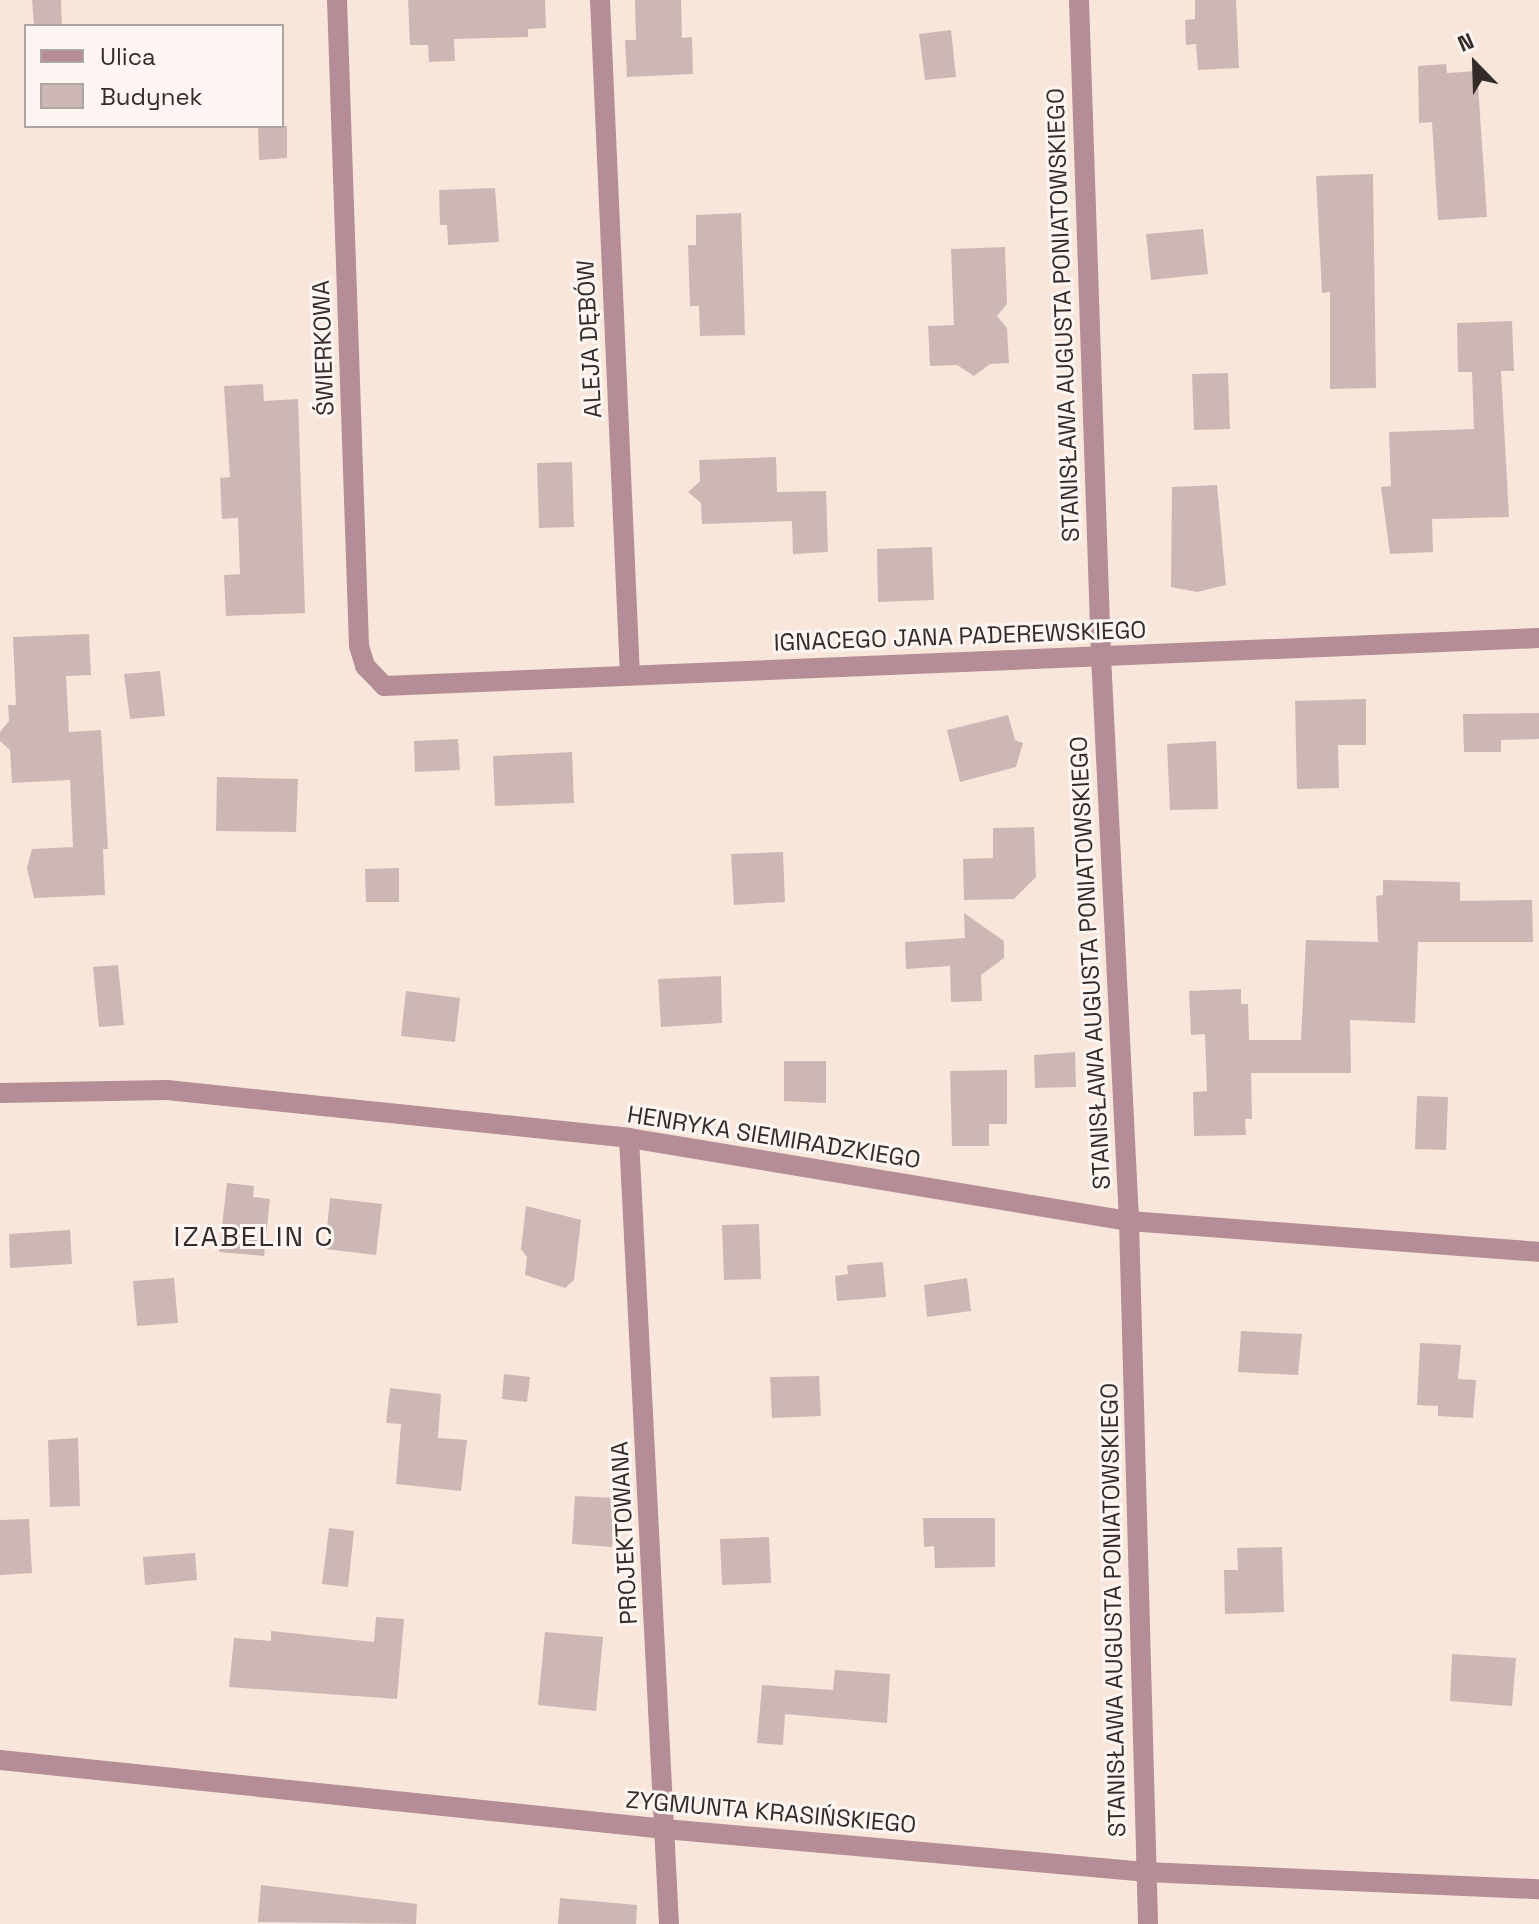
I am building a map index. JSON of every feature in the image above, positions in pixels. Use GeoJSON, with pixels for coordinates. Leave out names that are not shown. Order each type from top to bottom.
{"type":"FeatureCollection","features":[{"type":"Feature","properties":{"kind":"street","name":"ŚWIERKOWA"},"geometry":{"type":"LineString","coordinates":[[337,0],[359,646],[365,666],[384,686]]}},
{"type":"Feature","properties":{"kind":"street","name":"ALEJA DĘBÓW"},"geometry":{"type":"LineString","coordinates":[[600,0],[630,675]]}},
{"type":"Feature","properties":{"kind":"street","name":"STANISŁAWA AUGUSTA PONIATOWSKIEGO"},"geometry":{"type":"LineString","coordinates":[[1079,0],[1101,656],[1129,1221],[1148,1924]]}},
{"type":"Feature","properties":{"kind":"street","name":"IGNACEGO JANA PADEREWSKIEGO"},"geometry":{"type":"LineString","coordinates":[[384,686],[1539,638]]}},
{"type":"Feature","properties":{"kind":"street","name":"HENRYKA SIEMIRADZKIEGO"},"geometry":{"type":"LineString","coordinates":[[0,1093],[167,1090],[629,1138],[1129,1221],[1539,1252]]}},
{"type":"Feature","properties":{"kind":"street","name":"PROJEKTOWANA"},"geometry":{"type":"LineString","coordinates":[[629,1138],[669,1924]]}},
{"type":"Feature","properties":{"kind":"street","name":"ZYGMUNTA KRASIŃSKIEGO"},"geometry":{"type":"LineString","coordinates":[[0,1760],[665,1829],[1145,1872],[1539,1889]]}},
{"type":"Feature","properties":{"kind":"building"},"geometry":{"type":"Polygon","coordinates":[[[32,0],[61,0],[62,24],[34,24],[32,0]]]}},
{"type":"Feature","properties":{"kind":"building"},"geometry":{"type":"Polygon","coordinates":[[[408,0],[545,0],[546,28],[528,29],[528,37],[454,39],[455,61],[429,62],[428,45],[410,45],[408,0]]]}},
{"type":"Feature","properties":{"kind":"building"},"geometry":{"type":"Polygon","coordinates":[[[635,0],[681,0],[682,38],[692,37],[693,74],[627,77],[625,40],[636,40],[635,0]]]}},
{"type":"Feature","properties":{"kind":"building"},"geometry":{"type":"Polygon","coordinates":[[[1195,0],[1236,0],[1239,68],[1198,70],[1196,44],[1186,45],[1185,20],[1195,19],[1195,0]]]}},
{"type":"Feature","properties":{"kind":"building"},"geometry":{"type":"Polygon","coordinates":[[[951,30],[956,77],[925,80],[919,34],[951,30]]]}},
{"type":"Feature","properties":{"kind":"building"},"geometry":{"type":"Polygon","coordinates":[[[1446,64],[1447,73],[1477,71],[1487,217],[1438,220],[1432,122],[1419,123],[1418,66],[1446,64]]]}},
{"type":"Feature","properties":{"kind":"building"},"geometry":{"type":"Polygon","coordinates":[[[287,126],[287,158],[259,160],[258,128],[287,126]]]}},
{"type":"Feature","properties":{"kind":"building"},"geometry":{"type":"Polygon","coordinates":[[[1373,174],[1376,388],[1330,389],[1330,292],[1322,293],[1316,176],[1373,174]]]}},
{"type":"Feature","properties":{"kind":"building"},"geometry":{"type":"Polygon","coordinates":[[[495,188],[499,242],[448,245],[447,225],[440,225],[439,190],[495,188]]]}},
{"type":"Feature","properties":{"kind":"building"},"geometry":{"type":"Polygon","coordinates":[[[741,213],[745,335],[700,336],[699,306],[690,306],[688,245],[696,245],[696,215],[741,213]]]}},
{"type":"Feature","properties":{"kind":"building"},"geometry":{"type":"Polygon","coordinates":[[[1203,229],[1208,274],[1151,280],[1146,234],[1203,229]]]}},
{"type":"Feature","properties":{"kind":"building"},"geometry":{"type":"Polygon","coordinates":[[[1005,247],[1007,304],[997,316],[1007,328],[1009,363],[990,364],[974,376],[957,365],[930,366],[928,326],[954,325],[951,249],[1005,247]]]}},
{"type":"Feature","properties":{"kind":"building"},"geometry":{"type":"Polygon","coordinates":[[[1512,321],[1514,371],[1501,371],[1509,517],[1432,519],[1433,552],[1390,554],[1381,487],[1391,486],[1389,432],[1474,429],[1472,372],[1458,372],[1457,323],[1512,321]]]}},
{"type":"Feature","properties":{"kind":"building"},"geometry":{"type":"Polygon","coordinates":[[[1228,373],[1230,429],[1194,430],[1192,374],[1228,373]]]}},
{"type":"Feature","properties":{"kind":"building"},"geometry":{"type":"Polygon","coordinates":[[[263,384],[264,401],[298,399],[305,613],[226,616],[224,575],[240,574],[238,518],[222,519],[220,478],[230,477],[224,386],[263,384]]]}},
{"type":"Feature","properties":{"kind":"building"},"geometry":{"type":"Polygon","coordinates":[[[776,457],[777,492],[826,491],[828,552],[793,554],[792,521],[702,524],[701,503],[688,492],[700,481],[699,460],[776,457]]]}},
{"type":"Feature","properties":{"kind":"building"},"geometry":{"type":"Polygon","coordinates":[[[572,462],[574,527],[539,528],[537,463],[572,462]]]}},
{"type":"Feature","properties":{"kind":"building"},"geometry":{"type":"Polygon","coordinates":[[[1217,485],[1226,585],[1197,592],[1171,587],[1172,487],[1217,485]]]}},
{"type":"Feature","properties":{"kind":"building"},"geometry":{"type":"Polygon","coordinates":[[[932,547],[934,600],[878,602],[877,549],[932,547]]]}},
{"type":"Feature","properties":{"kind":"building"},"geometry":{"type":"Polygon","coordinates":[[[89,634],[91,675],[66,676],[69,732],[101,730],[108,849],[103,849],[105,895],[34,898],[27,868],[32,849],[73,847],[70,780],[12,783],[10,750],[0,741],[0,732],[9,721],[8,705],[16,705],[13,637],[89,634]]]}},
{"type":"Feature","properties":{"kind":"building"},"geometry":{"type":"Polygon","coordinates":[[[160,671],[165,716],[130,719],[124,674],[160,671]]]}},
{"type":"Feature","properties":{"kind":"building"},"geometry":{"type":"Polygon","coordinates":[[[1366,699],[1366,745],[1338,745],[1339,788],[1297,789],[1295,701],[1366,699]]]}},
{"type":"Feature","properties":{"kind":"building"},"geometry":{"type":"Polygon","coordinates":[[[1539,713],[1539,739],[1501,740],[1501,752],[1464,752],[1463,714],[1539,713]]]}},
{"type":"Feature","properties":{"kind":"building"},"geometry":{"type":"Polygon","coordinates":[[[1008,715],[1015,740],[1023,743],[1016,767],[960,782],[947,730],[1008,715]]]}},
{"type":"Feature","properties":{"kind":"building"},"geometry":{"type":"Polygon","coordinates":[[[458,739],[460,770],[415,772],[414,741],[458,739]]]}},
{"type":"Feature","properties":{"kind":"building"},"geometry":{"type":"Polygon","coordinates":[[[1216,741],[1218,809],[1170,810],[1167,744],[1216,741]]]}},
{"type":"Feature","properties":{"kind":"building"},"geometry":{"type":"Polygon","coordinates":[[[572,752],[574,803],[495,806],[493,756],[572,752]]]}},
{"type":"Feature","properties":{"kind":"building"},"geometry":{"type":"Polygon","coordinates":[[[217,777],[298,779],[296,832],[216,831],[217,777]]]}},
{"type":"Feature","properties":{"kind":"building"},"geometry":{"type":"Polygon","coordinates":[[[1034,827],[1036,877],[1014,899],[964,900],[963,859],[993,858],[993,828],[1034,827]]]}},
{"type":"Feature","properties":{"kind":"building"},"geometry":{"type":"Polygon","coordinates":[[[783,852],[785,902],[734,905],[731,854],[783,852]]]}},
{"type":"Feature","properties":{"kind":"building"},"geometry":{"type":"Polygon","coordinates":[[[399,868],[399,902],[366,902],[365,869],[399,868]]]}},
{"type":"Feature","properties":{"kind":"building"},"geometry":{"type":"Polygon","coordinates":[[[1383,880],[1460,882],[1460,901],[1532,900],[1533,942],[1418,942],[1415,1023],[1350,1020],[1351,1073],[1251,1073],[1252,1119],[1245,1119],[1246,1135],[1194,1136],[1193,1092],[1207,1091],[1205,1034],[1191,1035],[1189,991],[1241,989],[1241,1004],[1248,1004],[1249,1040],[1301,1040],[1306,940],[1378,942],[1376,896],[1383,895],[1383,880]]]}},
{"type":"Feature","properties":{"kind":"building"},"geometry":{"type":"Polygon","coordinates":[[[964,913],[1004,941],[1004,958],[981,975],[982,1001],[951,1002],[950,966],[906,969],[905,942],[965,938],[964,913]]]}},
{"type":"Feature","properties":{"kind":"building"},"geometry":{"type":"Polygon","coordinates":[[[118,965],[124,1025],[99,1027],[93,967],[118,965]]]}},
{"type":"Feature","properties":{"kind":"building"},"geometry":{"type":"Polygon","coordinates":[[[721,976],[722,1023],[661,1027],[658,979],[721,976]]]}},
{"type":"Feature","properties":{"kind":"building"},"geometry":{"type":"Polygon","coordinates":[[[406,991],[460,998],[455,1042],[401,1036],[406,991]]]}},
{"type":"Feature","properties":{"kind":"building"},"geometry":{"type":"Polygon","coordinates":[[[1075,1052],[1076,1087],[1035,1088],[1034,1055],[1075,1052]]]}},
{"type":"Feature","properties":{"kind":"building"},"geometry":{"type":"Polygon","coordinates":[[[784,1061],[826,1061],[826,1103],[784,1101],[784,1061]]]}},
{"type":"Feature","properties":{"kind":"building"},"geometry":{"type":"Polygon","coordinates":[[[1007,1070],[1007,1124],[989,1124],[989,1146],[952,1146],[950,1071],[1007,1070]]]}},
{"type":"Feature","properties":{"kind":"building"},"geometry":{"type":"Polygon","coordinates":[[[1417,1096],[1448,1097],[1446,1150],[1415,1149],[1417,1096]]]}},
{"type":"Feature","properties":{"kind":"building"},"geometry":{"type":"Polygon","coordinates":[[[227,1183],[254,1186],[253,1197],[270,1199],[264,1256],[219,1252],[227,1183]]]}},
{"type":"Feature","properties":{"kind":"building"},"geometry":{"type":"Polygon","coordinates":[[[330,1198],[382,1204],[376,1255],[325,1249],[330,1198]]]}},
{"type":"Feature","properties":{"kind":"building"},"geometry":{"type":"Polygon","coordinates":[[[526,1206],[581,1220],[574,1280],[565,1288],[525,1275],[527,1257],[521,1249],[526,1206]]]}},
{"type":"Feature","properties":{"kind":"building"},"geometry":{"type":"Polygon","coordinates":[[[759,1224],[761,1279],[724,1280],[722,1225],[759,1224]]]}},
{"type":"Feature","properties":{"kind":"building"},"geometry":{"type":"Polygon","coordinates":[[[70,1230],[72,1264],[10,1268],[9,1234],[70,1230]]]}},
{"type":"Feature","properties":{"kind":"building"},"geometry":{"type":"Polygon","coordinates":[[[883,1262],[886,1297],[837,1301],[835,1276],[848,1274],[847,1265],[883,1262]]]}},
{"type":"Feature","properties":{"kind":"building"},"geometry":{"type":"Polygon","coordinates":[[[174,1278],[178,1323],[137,1326],[133,1281],[174,1278]]]}},
{"type":"Feature","properties":{"kind":"building"},"geometry":{"type":"Polygon","coordinates":[[[967,1278],[971,1311],[927,1317],[924,1285],[967,1278]]]}},
{"type":"Feature","properties":{"kind":"building"},"geometry":{"type":"Polygon","coordinates":[[[1241,1331],[1302,1334],[1298,1375],[1238,1372],[1241,1331]]]}},
{"type":"Feature","properties":{"kind":"building"},"geometry":{"type":"Polygon","coordinates":[[[1420,1343],[1461,1345],[1458,1379],[1476,1380],[1473,1418],[1438,1416],[1438,1406],[1417,1405],[1420,1343]]]}},
{"type":"Feature","properties":{"kind":"building"},"geometry":{"type":"Polygon","coordinates":[[[504,1374],[530,1377],[527,1402],[502,1399],[504,1374]]]}},
{"type":"Feature","properties":{"kind":"building"},"geometry":{"type":"Polygon","coordinates":[[[819,1376],[821,1416],[772,1418],[770,1377],[819,1376]]]}},
{"type":"Feature","properties":{"kind":"building"},"geometry":{"type":"Polygon","coordinates":[[[390,1388],[441,1394],[438,1438],[467,1440],[461,1491],[396,1484],[401,1424],[386,1423],[390,1388]]]}},
{"type":"Feature","properties":{"kind":"building"},"geometry":{"type":"Polygon","coordinates":[[[78,1438],[80,1506],[50,1507],[48,1440],[78,1438]]]}},
{"type":"Feature","properties":{"kind":"building"},"geometry":{"type":"Polygon","coordinates":[[[575,1496],[617,1498],[612,1547],[572,1544],[575,1496]]]}},
{"type":"Feature","properties":{"kind":"building"},"geometry":{"type":"Polygon","coordinates":[[[923,1518],[995,1518],[995,1567],[935,1568],[934,1546],[924,1547],[923,1518]]]}},
{"type":"Feature","properties":{"kind":"building"},"geometry":{"type":"Polygon","coordinates":[[[29,1519],[32,1573],[0,1575],[0,1520],[29,1519]]]}},
{"type":"Feature","properties":{"kind":"building"},"geometry":{"type":"Polygon","coordinates":[[[329,1528],[354,1531],[348,1587],[322,1584],[329,1528]]]}},
{"type":"Feature","properties":{"kind":"building"},"geometry":{"type":"Polygon","coordinates":[[[769,1537],[771,1583],[722,1585],[720,1539],[769,1537]]]}},
{"type":"Feature","properties":{"kind":"building"},"geometry":{"type":"Polygon","coordinates":[[[1282,1547],[1284,1612],[1225,1614],[1224,1570],[1238,1570],[1237,1548],[1282,1547]]]}},
{"type":"Feature","properties":{"kind":"building"},"geometry":{"type":"Polygon","coordinates":[[[195,1553],[197,1580],[145,1585],[143,1557],[195,1553]]]}},
{"type":"Feature","properties":{"kind":"building"},"geometry":{"type":"Polygon","coordinates":[[[376,1617],[404,1619],[397,1699],[229,1687],[234,1638],[271,1641],[271,1631],[374,1642],[376,1617]]]}},
{"type":"Feature","properties":{"kind":"building"},"geometry":{"type":"Polygon","coordinates":[[[545,1632],[603,1637],[596,1711],[538,1705],[545,1632]]]}},
{"type":"Feature","properties":{"kind":"building"},"geometry":{"type":"Polygon","coordinates":[[[1452,1654],[1516,1658],[1512,1706],[1450,1701],[1452,1654]]]}},
{"type":"Feature","properties":{"kind":"building"},"geometry":{"type":"Polygon","coordinates":[[[835,1670],[890,1674],[887,1723],[785,1714],[783,1745],[757,1743],[762,1685],[833,1690],[835,1670]]]}},
{"type":"Feature","properties":{"kind":"building"},"geometry":{"type":"Polygon","coordinates":[[[261,1885],[417,1904],[416,1924],[258,1922],[261,1885]]]}},
{"type":"Feature","properties":{"kind":"building"},"geometry":{"type":"Polygon","coordinates":[[[560,1898],[637,1905],[636,1924],[558,1924],[560,1898]]]}},
{"type":"Feature","properties":{"kind":"district","name":"IZABELIN C"},"geometry":{"type":"Point","coordinates":[254,1236]}}]}
